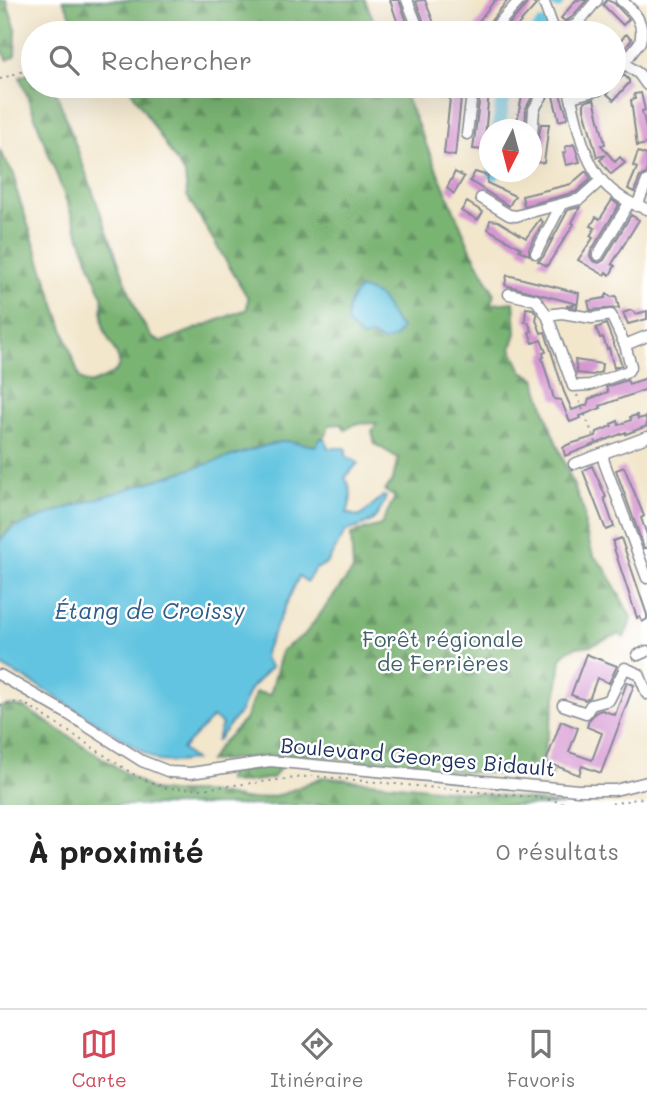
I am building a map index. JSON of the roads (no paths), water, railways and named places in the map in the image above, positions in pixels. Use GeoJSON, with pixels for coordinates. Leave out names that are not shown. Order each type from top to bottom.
{"type":"FeatureCollection","features":[{"type":"Feature","properties":{"kind":"street"},"geometry":{"type":"LineString","coordinates":[[407,0],[415,21]]}},
{"type":"Feature","properties":{"kind":"street"},"geometry":{"type":"LineString","coordinates":[[501,21],[520,0]]}},
{"type":"Feature","properties":{"kind":"street"},"geometry":{"type":"LineString","coordinates":[[543,0],[551,21]]}},
{"type":"Feature","properties":{"kind":"street"},"geometry":{"type":"LineString","coordinates":[[579,21],[597,0]]}},
{"type":"Feature","properties":{"kind":"street"},"geometry":{"type":"LineString","coordinates":[[621,0],[636,13],[641,30],[640,42],[626,60]]}},
{"type":"Feature","properties":{"kind":"street"},"geometry":{"type":"LineString","coordinates":[[626,64],[647,85]]}},
{"type":"Feature","properties":{"kind":"street"},"geometry":{"type":"LineString","coordinates":[[467,134],[472,98]]}},
{"type":"Feature","properties":{"kind":"street"},"geometry":{"type":"LineString","coordinates":[[533,119],[534,109],[541,98]]}},
{"type":"Feature","properties":{"kind":"street"},"geometry":{"type":"LineString","coordinates":[[571,98],[586,154],[600,181],[638,206]]}},
{"type":"Feature","properties":{"kind":"street"},"geometry":{"type":"LineString","coordinates":[[481,198],[512,216],[580,199],[600,181]]}},
{"type":"Feature","properties":{"kind":"street"},"geometry":{"type":"LineString","coordinates":[[598,255],[638,206],[647,181]]}},
{"type":"Feature","properties":{"kind":"street"},"geometry":{"type":"LineString","coordinates":[[536,253],[561,205]]}},
{"type":"Feature","properties":{"kind":"street"},"geometry":{"type":"LineString","coordinates":[[509,294],[536,300],[547,315],[573,386],[590,385],[628,371],[631,366],[625,345],[611,315],[592,318],[562,313],[547,315]]}},
{"type":"Feature","properties":{"kind":"street"},"geometry":{"type":"LineString","coordinates":[[625,345],[647,337]]}},
{"type":"Feature","properties":{"kind":"street"},"geometry":{"type":"LineString","coordinates":[[574,464],[647,437]]}},
{"type":"Feature","properties":{"kind":"street"},"geometry":{"type":"LineString","coordinates":[[603,455],[647,578]]}},
{"type":"Feature","properties":{"kind":"street"},"geometry":{"type":"LineString","coordinates":[[563,705],[586,713],[591,705],[609,700],[625,668],[639,674],[647,694]]}},
{"type":"Feature","properties":{"kind":"street","name":"Boulevard Georges Bidault"},"geometry":{"type":"LineString","coordinates":[[1,677],[68,714],[142,761],[170,772],[191,773],[271,761],[578,790],[615,790],[647,782]]}},
{"type":"Feature","properties":{"kind":"water"},"geometry":{"type":"Polygon","coordinates":[[[360,289],[376,295],[385,304],[401,328],[395,338],[383,342],[373,336],[362,338],[347,323],[349,304],[360,289]]]}},
{"type":"Feature","properties":{"kind":"water","name":"Étang de Croissy"},"geometry":{"type":"Polygon","coordinates":[[[321,438],[325,439],[328,448],[346,448],[346,456],[358,463],[345,478],[351,495],[347,513],[359,517],[383,496],[386,497],[376,517],[367,524],[346,531],[327,563],[314,570],[307,582],[299,576],[266,649],[264,658],[271,667],[250,689],[240,712],[216,742],[222,724],[213,717],[182,749],[194,760],[158,761],[0,665],[0,540],[11,529],[58,511],[264,446],[285,441],[316,446],[321,438]]]}},
{"type":"Feature","properties":{"kind":"waterway"},"geometry":{"type":"LineString","coordinates":[[500,119],[504,98]]}},
{"type":"Feature","properties":{"kind":"park label","name":"Forêt régionale de Ferrières"},"geometry":{"type":"Point","coordinates":[443,650]}}]}
